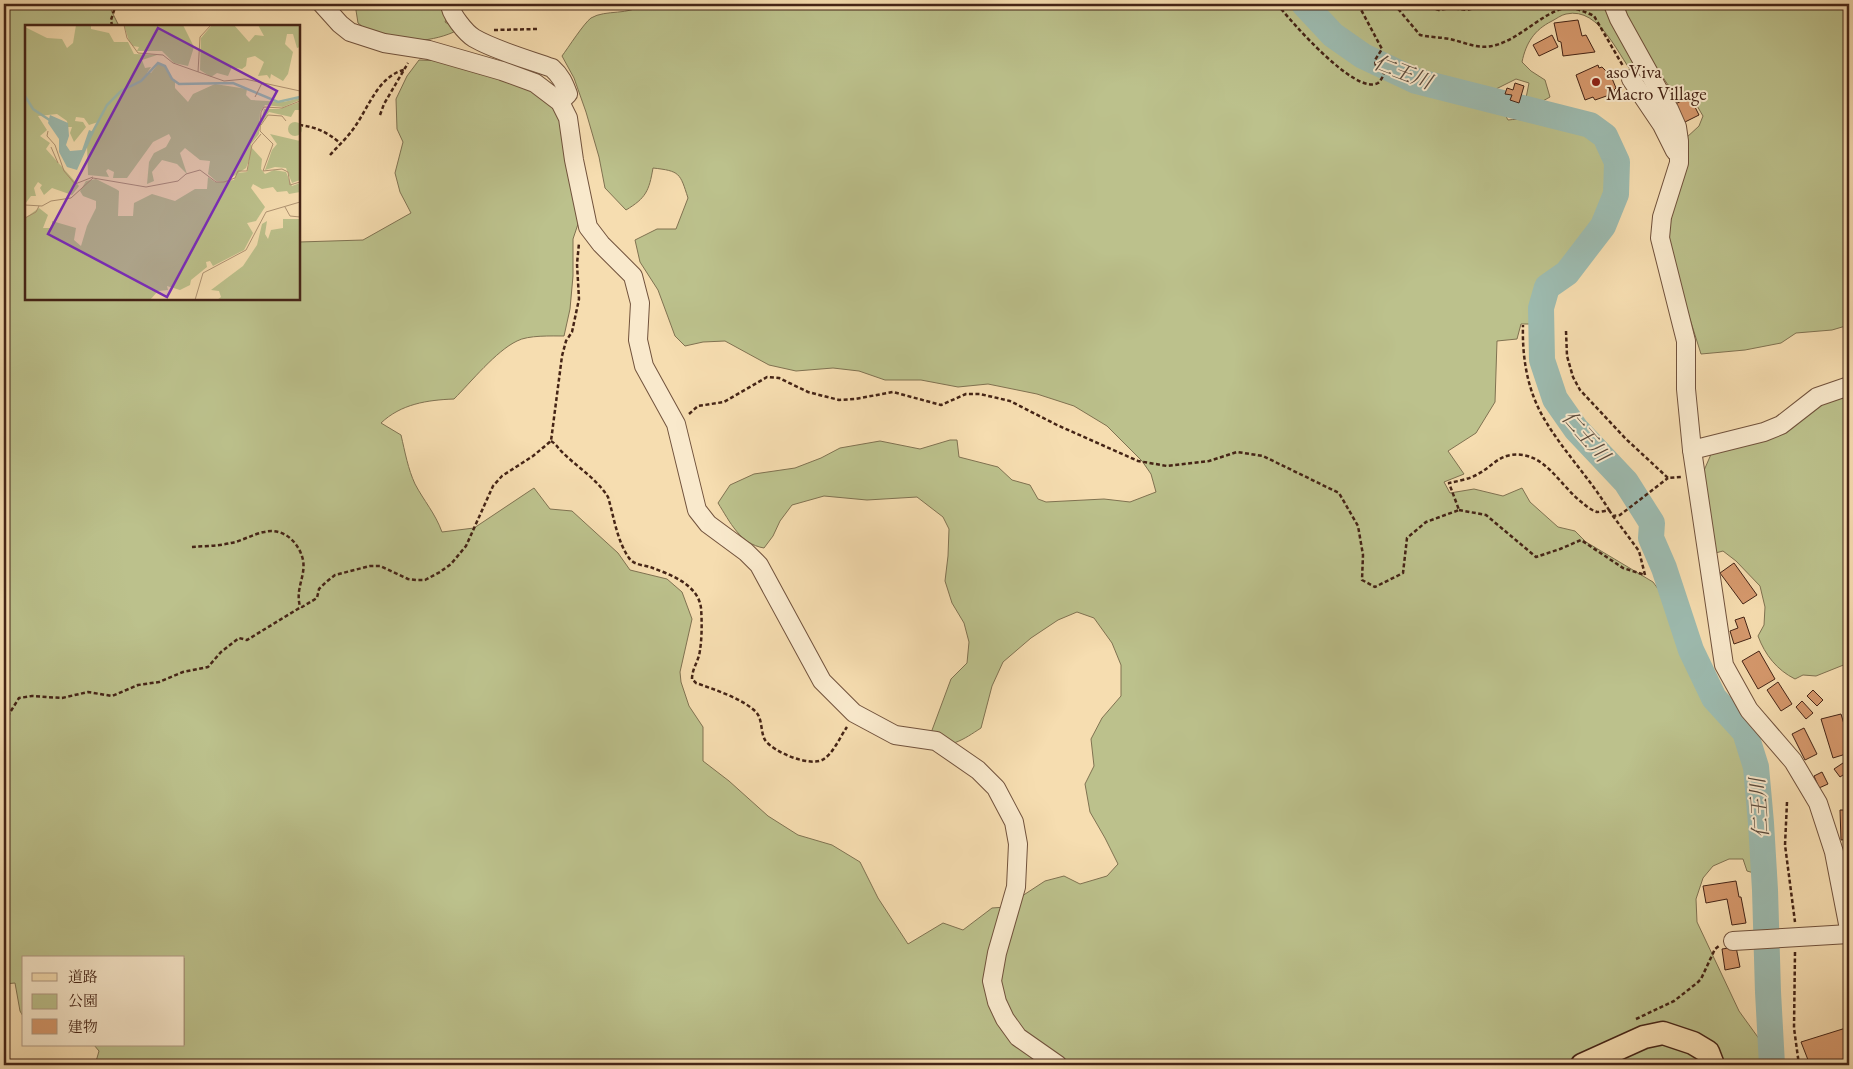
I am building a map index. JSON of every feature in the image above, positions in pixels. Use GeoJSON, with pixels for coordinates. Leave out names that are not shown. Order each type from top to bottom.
{"type":"FeatureCollection","features":[{"type":"Feature","properties":{"kind":"main road"},"geometry":{"type":"LineString","coordinates":[[1582,1065],[1644,1037],[1663,1033],[1693,1043],[1708,1052],[1713,1065]]}},
{"type":"Feature","properties":{"kind":"street"},"geometry":{"type":"LineString","coordinates":[[322,4],[350,32],[384,43],[413,47],[494,69],[535,83],[560,102],[568,118],[574,160],[588,228],[633,276],[640,303],[638,340],[644,366],[676,424],[698,510],[708,524],[746,552],[759,565],[822,681],[854,713],[895,735],[936,741],[978,770],[996,788],[1014,822],[1018,844],[1016,888],[997,953],[992,981],[997,1002],[1005,1019],[1018,1037],[1058,1065]]}},
{"type":"Feature","properties":{"kind":"street"},"geometry":{"type":"LineString","coordinates":[[450,4],[449,6],[455,19],[473,38],[552,68],[564,82],[568,94],[560,102]]}},
{"type":"Feature","properties":{"kind":"street"},"geometry":{"type":"LineString","coordinates":[[1613,4],[1677,127],[1679,163],[1662,217],[1660,238],[1686,341],[1686,389],[1695,476],[1724,665],[1749,710],[1793,761],[1818,803],[1834,852],[1849,929]]}},
{"type":"Feature","properties":{"kind":"street"},"geometry":{"type":"LineString","coordinates":[[1631,79],[1662,124],[1679,163]]}},
{"type":"Feature","properties":{"kind":"street"},"geometry":{"type":"LineString","coordinates":[[1692,450],[1764,432],[1780,425],[1817,397],[1849,386]]}},
{"type":"Feature","properties":{"kind":"street"},"geometry":{"type":"LineString","coordinates":[[1740,941],[1849,934]]}},
{"type":"Feature","properties":{"kind":"path"},"geometry":{"type":"LineString","coordinates":[[112,25],[111,20],[116,4]]}},
{"type":"Feature","properties":{"kind":"path"},"geometry":{"type":"LineString","coordinates":[[1277,4],[1324,55],[1344,72],[1366,84],[1380,82],[1384,73],[1376,67],[1375,60],[1382,48],[1358,4]]}},
{"type":"Feature","properties":{"kind":"path"},"geometry":{"type":"LineString","coordinates":[[1394,4],[1420,35],[1445,38],[1473,46],[1496,45],[1524,32],[1549,14],[1566,8],[1576,9],[1594,16],[1631,79]]}},
{"type":"Feature","properties":{"kind":"path"},"geometry":{"type":"LineString","coordinates":[[1424,4],[1440,10],[1450,8],[1467,10],[1492,4]]}},
{"type":"Feature","properties":{"kind":"path"},"geometry":{"type":"LineString","coordinates":[[468,33],[473,31],[538,29]]}},
{"type":"Feature","properties":{"kind":"path"},"geometry":{"type":"LineString","coordinates":[[380,115],[384,104],[410,61],[413,47]]}},
{"type":"Feature","properties":{"kind":"path"},"geometry":{"type":"LineString","coordinates":[[330,155],[356,125],[382,84],[396,72],[404,70]]}},
{"type":"Feature","properties":{"kind":"path"},"geometry":{"type":"LineString","coordinates":[[300,126],[320,129],[340,143]]}},
{"type":"Feature","properties":{"kind":"path"},"geometry":{"type":"LineString","coordinates":[[4,722],[19,698],[32,696],[62,698],[88,692],[112,696],[138,685],[158,682],[183,672],[208,667],[239,638],[247,640],[317,598],[326,582],[335,575],[370,566],[380,566],[408,579],[425,580],[451,564],[466,546],[493,486],[502,476],[532,456],[550,441],[562,356],[566,341],[572,332],[580,300],[577,264],[579,237],[582,226],[587,221]]}},
{"type":"Feature","properties":{"kind":"path"},"geometry":{"type":"LineString","coordinates":[[676,424],[698,406],[724,402],[767,377],[779,378],[808,392],[839,400],[893,392],[941,405],[966,394],[980,394],[1010,401],[1138,462],[1167,466],[1209,461],[1237,452],[1263,456],[1339,493],[1358,526],[1364,555],[1362,580],[1375,587],[1403,574],[1408,538],[1426,522],[1460,510],[1486,515],[1536,557],[1581,540],[1623,568],[1645,575],[1638,551],[1541,413],[1527,376],[1522,345],[1523,325]]}},
{"type":"Feature","properties":{"kind":"path"},"geometry":{"type":"LineString","coordinates":[[1566,331],[1567,356],[1573,377],[1580,390],[1626,439],[1668,478]]}},
{"type":"Feature","properties":{"kind":"path"},"geometry":{"type":"LineString","coordinates":[[550,441],[555,443],[560,450],[599,484],[605,492],[620,541],[630,560],[678,579],[688,586],[696,596],[701,607],[700,649],[698,659],[692,670],[692,679],[696,683],[736,699],[755,711],[768,744],[782,753],[806,761],[814,762],[824,759],[833,750],[854,713]]}},
{"type":"Feature","properties":{"kind":"path"},"geometry":{"type":"LineString","coordinates":[[1460,510],[1449,483],[1478,474],[1498,459],[1511,455],[1524,455],[1536,458],[1546,466],[1576,499],[1597,512],[1608,510]]}},
{"type":"Feature","properties":{"kind":"path"},"geometry":{"type":"LineString","coordinates":[[1613,516],[1624,512],[1668,478],[1695,476]]}},
{"type":"Feature","properties":{"kind":"path"},"geometry":{"type":"LineString","coordinates":[[192,547],[230,544],[266,531],[285,533],[294,541],[303,560],[302,576],[297,596],[302,607]]}},
{"type":"Feature","properties":{"kind":"path"},"geometry":{"type":"LineString","coordinates":[[1634,1021],[1674,1001],[1697,983],[1701,979],[1715,949],[1720,945],[1740,941]]}},
{"type":"Feature","properties":{"kind":"green space"},"geometry":{"type":"Polygon","coordinates":[[[4,4],[108,4],[118,25],[25,25],[25,300],[300,300],[300,242],[363,240],[411,213],[400,192],[395,173],[403,142],[397,129],[396,99],[407,76],[419,60],[514,69],[554,106],[565,126],[580,218],[573,239],[573,276],[570,309],[564,336],[534,337],[517,341],[492,359],[454,399],[415,404],[397,411],[381,423],[401,435],[407,460],[418,490],[442,532],[474,528],[534,488],[550,509],[572,511],[618,553],[630,570],[667,579],[682,592],[692,619],[680,672],[681,682],[689,706],[703,727],[703,761],[729,781],[768,816],[798,835],[832,845],[860,862],[878,898],[908,944],[943,923],[963,930],[992,908],[1006,907],[992,1004],[1002,1031],[1048,1065],[95,1065],[99,1051],[95,1046],[185,1046],[185,956],[22,956],[22,1014],[15,983],[4,984],[4,4]]]}},
{"type":"Feature","properties":{"kind":"green space"},"geometry":{"type":"Polygon","coordinates":[[[355,4],[454,4],[445,22],[458,30],[439,37],[417,41],[395,40],[371,32],[358,23],[355,4]]]}},
{"type":"Feature","properties":{"kind":"green space"},"geometry":{"type":"Polygon","coordinates":[[[643,4],[1609,4],[1655,94],[1647,91],[1642,85],[1599,26],[1589,18],[1578,14],[1566,14],[1540,29],[1526,49],[1522,62],[1531,71],[1545,80],[1550,97],[1541,102],[1525,103],[1529,83],[1516,79],[1492,91],[1508,120],[1579,127],[1595,135],[1601,142],[1605,152],[1611,187],[1610,196],[1602,215],[1590,235],[1566,267],[1543,287],[1538,300],[1537,324],[1521,324],[1517,339],[1497,341],[1495,402],[1476,433],[1448,451],[1464,474],[1444,482],[1450,493],[1474,489],[1503,496],[1522,488],[1530,502],[1558,527],[1575,531],[1586,542],[1653,582],[1673,609],[1688,654],[1712,708],[1737,735],[1748,768],[1757,856],[1754,873],[1747,871],[1743,859],[1729,859],[1713,866],[1703,878],[1696,899],[1697,922],[1739,1011],[1765,1047],[1767,1065],[1721,1065],[1642,1029],[1568,1065],[1067,1065],[1012,1022],[998,978],[1019,898],[1045,881],[1064,876],[1080,884],[1107,876],[1118,864],[1090,812],[1085,784],[1094,766],[1091,739],[1102,718],[1121,696],[1121,665],[1112,643],[1094,618],[1077,612],[1058,620],[1031,638],[1003,662],[992,686],[981,728],[956,742],[942,745],[935,744],[928,741],[951,679],[967,663],[969,642],[964,623],[952,603],[945,581],[949,529],[943,517],[917,497],[867,500],[824,496],[792,505],[764,548],[748,542],[742,537],[718,503],[730,485],[754,474],[795,468],[840,448],[880,441],[920,449],[950,440],[957,440],[959,457],[998,467],[1012,480],[1030,485],[1038,499],[1046,502],[1104,499],[1130,502],[1156,492],[1151,474],[1142,461],[1107,426],[1074,406],[1037,394],[988,384],[958,387],[921,380],[885,380],[859,371],[833,368],[796,371],[769,365],[725,341],[703,342],[685,346],[675,336],[658,290],[640,262],[635,240],[657,229],[676,229],[688,198],[681,178],[669,170],[653,168],[646,193],[638,202],[626,210],[605,188],[599,157],[586,112],[574,78],[562,56],[591,18],[597,15],[631,10],[643,4]]]}},
{"type":"Feature","properties":{"kind":"green space"},"geometry":{"type":"Polygon","coordinates":[[[1620,4],[1849,4],[1849,325],[1832,330],[1796,333],[1781,343],[1745,350],[1701,354],[1666,243],[1686,138],[1699,126],[1703,116],[1690,94],[1668,85],[1641,44],[1620,4]]]}},
{"type":"Feature","properties":{"kind":"green space"},"geometry":{"type":"Polygon","coordinates":[[[1849,391],[1849,666],[1846,664],[1816,676],[1803,675],[1795,679],[1772,661],[1758,636],[1764,625],[1765,607],[1760,586],[1736,561],[1723,551],[1704,556],[1702,475],[1712,452],[1849,391]]]}},
{"type":"Feature","properties":{"kind":"green space"},"geometry":{"type":"Polygon","coordinates":[[[1666,1044],[1694,1055],[1702,1065],[1597,1065],[1635,1048],[1666,1044]]]}},
{"type":"Feature","properties":{"kind":"building","name":"asoViva Macro Village"},"geometry":{"type":"Polygon","coordinates":[[[1578,20],[1582,36],[1586,35],[1595,52],[1563,56],[1561,42],[1558,41],[1554,23],[1578,20]]]}},
{"type":"Feature","properties":{"kind":"building","name":"asoViva Macro Village"},"geometry":{"type":"Polygon","coordinates":[[[1552,35],[1558,47],[1539,56],[1533,45],[1552,35]]]}},
{"type":"Feature","properties":{"kind":"building","name":"asoViva Macro Village"},"geometry":{"type":"Polygon","coordinates":[[[1598,65],[1599,68],[1602,67],[1611,76],[1616,88],[1614,90],[1615,93],[1595,100],[1593,97],[1585,100],[1576,75],[1598,65]]]}},
{"type":"Feature","properties":{"kind":"building"},"geometry":{"type":"Polygon","coordinates":[[[1515,83],[1524,86],[1519,103],[1510,100],[1512,95],[1505,94],[1507,88],[1513,90],[1515,83]]]}},
{"type":"Feature","properties":{"kind":"building"},"geometry":{"type":"Polygon","coordinates":[[[1690,97],[1699,115],[1683,123],[1673,105],[1690,97]]]}},
{"type":"Feature","properties":{"kind":"building"},"geometry":{"type":"Polygon","coordinates":[[[1734,563],[1757,595],[1743,604],[1720,573],[1734,563]]]}},
{"type":"Feature","properties":{"kind":"building"},"geometry":{"type":"Polygon","coordinates":[[[1744,617],[1751,638],[1734,644],[1730,631],[1738,628],[1735,620],[1744,617]]]}},
{"type":"Feature","properties":{"kind":"building"},"geometry":{"type":"Polygon","coordinates":[[[1759,651],[1775,679],[1758,689],[1742,661],[1759,651]]]}},
{"type":"Feature","properties":{"kind":"building"},"geometry":{"type":"Polygon","coordinates":[[[1778,682],[1792,704],[1781,711],[1767,690],[1778,682]]]}},
{"type":"Feature","properties":{"kind":"building"},"geometry":{"type":"Polygon","coordinates":[[[1813,690],[1823,700],[1817,706],[1807,696],[1813,690]]]}},
{"type":"Feature","properties":{"kind":"building"},"geometry":{"type":"Polygon","coordinates":[[[1802,701],[1813,713],[1806,719],[1796,707],[1802,701]]]}},
{"type":"Feature","properties":{"kind":"building"},"geometry":{"type":"Polygon","coordinates":[[[1841,714],[1849,741],[1849,753],[1833,758],[1821,719],[1841,714]]]}},
{"type":"Feature","properties":{"kind":"building"},"geometry":{"type":"Polygon","coordinates":[[[1804,728],[1817,754],[1805,760],[1792,734],[1804,728]]]}},
{"type":"Feature","properties":{"kind":"building"},"geometry":{"type":"Polygon","coordinates":[[[1849,759],[1849,771],[1840,777],[1834,769],[1849,759]]]}},
{"type":"Feature","properties":{"kind":"building"},"geometry":{"type":"Polygon","coordinates":[[[1822,772],[1828,784],[1819,788],[1814,776],[1822,772]]]}},
{"type":"Feature","properties":{"kind":"building"},"geometry":{"type":"Polygon","coordinates":[[[1840,810],[1849,810],[1849,839],[1841,840],[1840,810]]]}},
{"type":"Feature","properties":{"kind":"building"},"geometry":{"type":"Polygon","coordinates":[[[1736,881],[1746,923],[1732,925],[1727,899],[1706,903],[1703,886],[1736,881]]]}},
{"type":"Feature","properties":{"kind":"building"},"geometry":{"type":"Polygon","coordinates":[[[1736,947],[1740,967],[1725,970],[1722,949],[1736,947]]]}},
{"type":"Feature","properties":{"kind":"building"},"geometry":{"type":"Polygon","coordinates":[[[1849,1027],[1849,1065],[1810,1065],[1801,1042],[1849,1027]]]}},
{"type":"Feature","properties":{"kind":"waterway","name":"仁王川"},"geometry":{"type":"LineString","coordinates":[[1304,4],[1333,35],[1363,56],[1416,81],[1590,125],[1605,136],[1617,162],[1616,194],[1603,226],[1567,273],[1547,287],[1541,308],[1542,360],[1555,399],[1576,429],[1626,482],[1652,523],[1651,538],[1664,568],[1691,650],[1714,698],[1745,732],[1756,767],[1761,823],[1772,1065]]}},
{"type":"Feature","properties":{"kind":"place","name":"asoViva Macro Village"},"geometry":{"type":"Point","coordinates":[1596,82]}}]}
